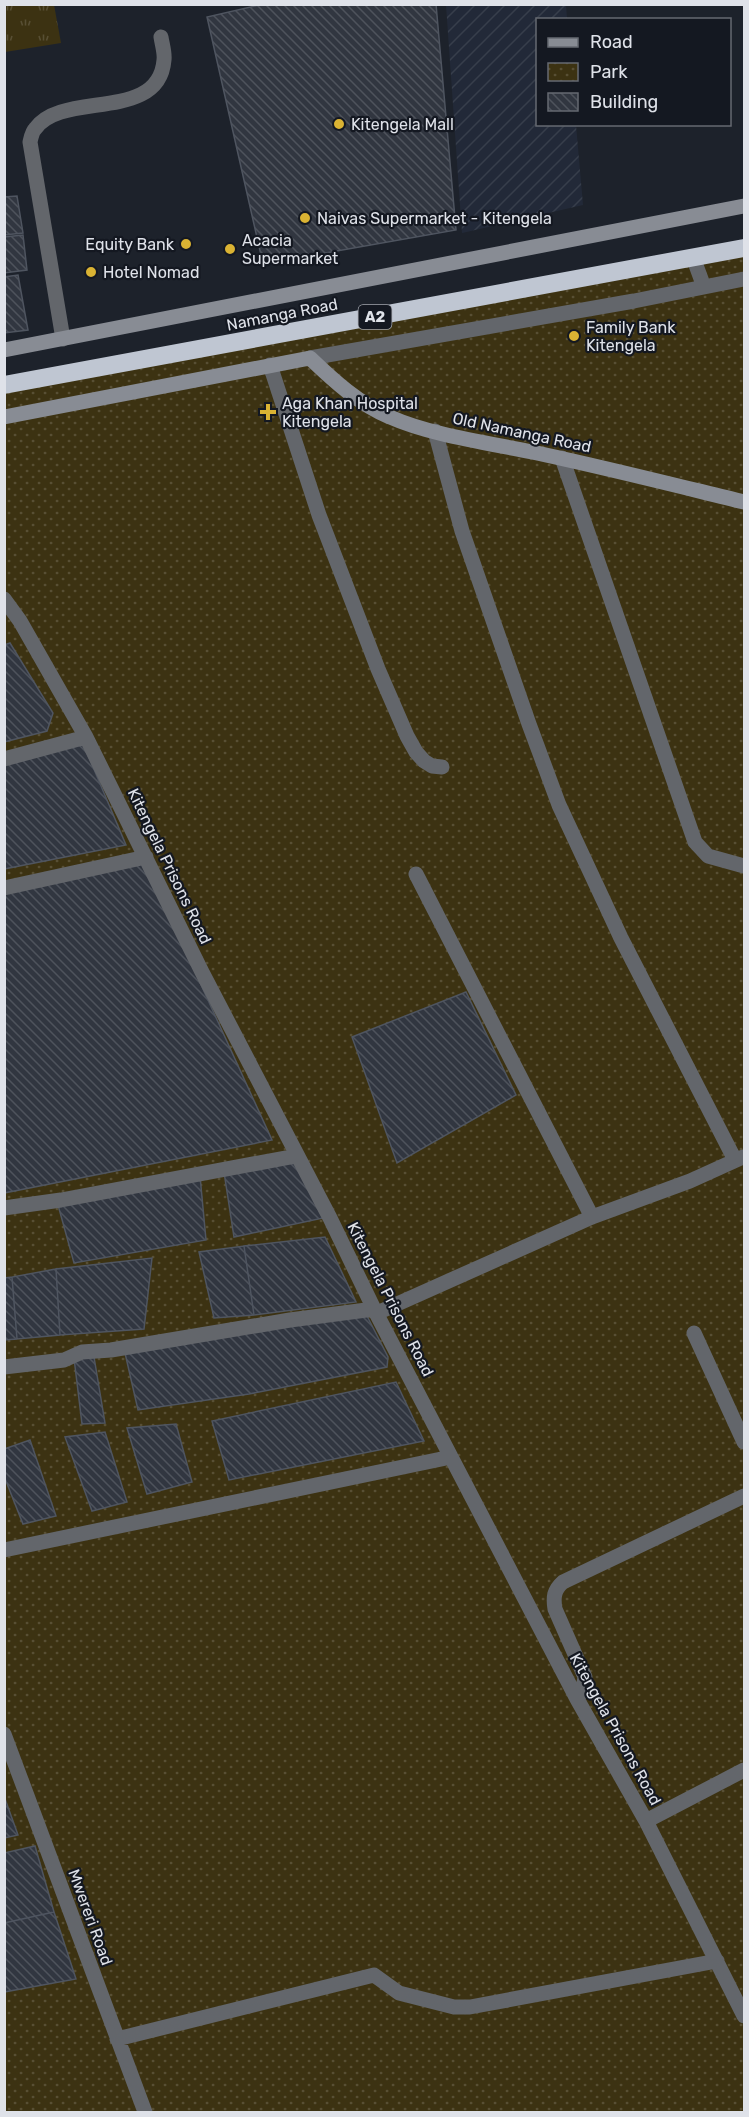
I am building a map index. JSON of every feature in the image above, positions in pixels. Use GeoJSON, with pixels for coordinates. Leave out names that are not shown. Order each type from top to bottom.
{"type":"FeatureCollection","features":[{"type":"Feature","properties":{"kind":"highway","name":"Namanga Road"},"geometry":{"type":"LineString","coordinates":[[4,385],[744,248]]}},
{"type":"Feature","properties":{"kind":"street"},"geometry":{"type":"LineString","coordinates":[[63,339],[30,142],[34,129],[44,121],[63,112],[140,96],[160,78],[165,59],[161,37]]}},
{"type":"Feature","properties":{"kind":"street"},"geometry":{"type":"LineString","coordinates":[[4,350],[744,206]]}},
{"type":"Feature","properties":{"kind":"street"},"geometry":{"type":"LineString","coordinates":[[693,257],[704,287]]}},
{"type":"Feature","properties":{"kind":"street"},"geometry":{"type":"LineString","coordinates":[[4,417],[310,358],[634,301],[744,279]]}},
{"type":"Feature","properties":{"kind":"street","name":"Old Namanga Road"},"geometry":{"type":"LineString","coordinates":[[310,358],[335,382],[362,402],[391,418],[435,431],[562,458],[744,502]]}},
{"type":"Feature","properties":{"kind":"street"},"geometry":{"type":"LineString","coordinates":[[270,366],[320,515],[378,669],[416,752],[432,766],[442,767]]}},
{"type":"Feature","properties":{"kind":"street"},"geometry":{"type":"LineString","coordinates":[[4,1367],[64,1360],[82,1352],[111,1350],[290,1320],[375,1311],[592,1217],[690,1181],[740,1158],[621,938],[559,805],[462,531],[435,431]]}},
{"type":"Feature","properties":{"kind":"street"},"geometry":{"type":"LineString","coordinates":[[562,458],[694,842],[708,856],[744,867]]}},
{"type":"Feature","properties":{"kind":"street","name":"Kitengela Prisons Road"},"geometry":{"type":"LineString","coordinates":[[4,599],[20,621],[86,737],[202,972],[330,1218],[375,1311],[577,1699],[646,1821],[744,2016]]}},
{"type":"Feature","properties":{"kind":"street"},"geometry":{"type":"LineString","coordinates":[[4,759],[86,737]]}},
{"type":"Feature","properties":{"kind":"street"},"geometry":{"type":"LineString","coordinates":[[4,888],[146,857]]}},
{"type":"Feature","properties":{"kind":"street"},"geometry":{"type":"LineString","coordinates":[[416,874],[592,1217]]}},
{"type":"Feature","properties":{"kind":"street"},"geometry":{"type":"LineString","coordinates":[[4,1208],[61,1200],[296,1156]]}},
{"type":"Feature","properties":{"kind":"street"},"geometry":{"type":"LineString","coordinates":[[694,1333],[744,1442]]}},
{"type":"Feature","properties":{"kind":"street"},"geometry":{"type":"LineString","coordinates":[[4,1550],[451,1457]]}},
{"type":"Feature","properties":{"kind":"street"},"geometry":{"type":"LineString","coordinates":[[577,1699],[583,1689],[585,1677],[555,1609],[553,1599],[557,1587],[563,1582],[744,1496]]}},
{"type":"Feature","properties":{"kind":"street","name":"Mwereri Road"},"geometry":{"type":"LineString","coordinates":[[4,1734],[145,2112]]}},
{"type":"Feature","properties":{"kind":"street"},"geometry":{"type":"LineString","coordinates":[[646,1821],[744,1770]]}},
{"type":"Feature","properties":{"kind":"street"},"geometry":{"type":"LineString","coordinates":[[117,2039],[374,1975],[399,1993],[454,2007],[470,2007],[717,1961]]}},
{"type":"Feature","properties":{"kind":"shaded area"},"geometry":{"type":"Polygon","coordinates":[[[446,5],[566,5],[567,18],[536,18],[536,126],[576,126],[583,205],[462,233],[446,5]]]}},
{"type":"Feature","properties":{"kind":"green space"},"geometry":{"type":"Polygon","coordinates":[[[5,4],[54,5],[61,43],[5,52],[5,4]]]}},
{"type":"Feature","properties":{"kind":"green space"},"geometry":{"type":"Polygon","coordinates":[[[744,248],[744,2112],[5,2112],[5,385],[744,248]]]}},
{"type":"Feature","properties":{"kind":"building","name":"Kitengela Mall"},"geometry":{"type":"Polygon","coordinates":[[[264,4],[436,4],[456,230],[263,264],[207,17],[264,4]]]}},
{"type":"Feature","properties":{"kind":"building"},"geometry":{"type":"Polygon","coordinates":[[[17,196],[23,233],[4,235],[4,197],[17,196]]]}},
{"type":"Feature","properties":{"kind":"building"},"geometry":{"type":"Polygon","coordinates":[[[23,235],[27,270],[4,273],[4,237],[23,235]]]}},
{"type":"Feature","properties":{"kind":"building"},"geometry":{"type":"Polygon","coordinates":[[[18,275],[28,330],[4,333],[4,277],[18,275]]]}},
{"type":"Feature","properties":{"kind":"building"},"geometry":{"type":"Polygon","coordinates":[[[10,643],[53,713],[47,731],[4,742],[4,645],[10,643]]]}},
{"type":"Feature","properties":{"kind":"building"},"geometry":{"type":"Polygon","coordinates":[[[82,741],[126,845],[4,869],[4,762],[82,741]]]}},
{"type":"Feature","properties":{"kind":"building"},"geometry":{"type":"Polygon","coordinates":[[[144,860],[272,1140],[4,1193],[4,891],[144,860]]]}},
{"type":"Feature","properties":{"kind":"building"},"geometry":{"type":"Polygon","coordinates":[[[466,992],[516,1095],[397,1163],[352,1037],[466,992]]]}},
{"type":"Feature","properties":{"kind":"building"},"geometry":{"type":"Polygon","coordinates":[[[292,1158],[323,1218],[234,1237],[224,1172],[292,1158]]]}},
{"type":"Feature","properties":{"kind":"building"},"geometry":{"type":"Polygon","coordinates":[[[200,1176],[206,1240],[74,1263],[58,1205],[200,1176]]]}},
{"type":"Feature","properties":{"kind":"building"},"geometry":{"type":"Polygon","coordinates":[[[325,1237],[356,1302],[254,1315],[244,1246],[325,1237]]]}},
{"type":"Feature","properties":{"kind":"building"},"geometry":{"type":"Polygon","coordinates":[[[244,1246],[254,1315],[214,1318],[199,1252],[244,1246]]]}},
{"type":"Feature","properties":{"kind":"building"},"geometry":{"type":"Polygon","coordinates":[[[152,1258],[144,1329],[60,1335],[56,1269],[152,1258]]]}},
{"type":"Feature","properties":{"kind":"building"},"geometry":{"type":"Polygon","coordinates":[[[56,1269],[60,1335],[17,1339],[12,1277],[56,1269]]]}},
{"type":"Feature","properties":{"kind":"building"},"geometry":{"type":"Polygon","coordinates":[[[12,1277],[17,1339],[4,1340],[4,1278],[12,1277]]]}},
{"type":"Feature","properties":{"kind":"building"},"geometry":{"type":"Polygon","coordinates":[[[365,1312],[388,1357],[387,1367],[249,1394],[138,1410],[125,1353],[365,1312]]]}},
{"type":"Feature","properties":{"kind":"building"},"geometry":{"type":"Polygon","coordinates":[[[94,1357],[105,1423],[82,1424],[74,1358],[94,1357]]]}},
{"type":"Feature","properties":{"kind":"building"},"geometry":{"type":"Polygon","coordinates":[[[396,1382],[424,1441],[229,1480],[212,1421],[396,1382]]]}},
{"type":"Feature","properties":{"kind":"building"},"geometry":{"type":"Polygon","coordinates":[[[176,1424],[192,1482],[147,1494],[127,1428],[176,1424]]]}},
{"type":"Feature","properties":{"kind":"building"},"geometry":{"type":"Polygon","coordinates":[[[105,1432],[127,1502],[92,1511],[65,1437],[105,1432]]]}},
{"type":"Feature","properties":{"kind":"building"},"geometry":{"type":"Polygon","coordinates":[[[30,1440],[56,1516],[23,1524],[4,1476],[4,1449],[30,1440]]]}},
{"type":"Feature","properties":{"kind":"building"},"geometry":{"type":"Polygon","coordinates":[[[4,1796],[18,1835],[4,1838],[4,1796]]]}},
{"type":"Feature","properties":{"kind":"building"},"geometry":{"type":"Polygon","coordinates":[[[35,1846],[54,1912],[4,1923],[4,1853],[35,1846]]]}},
{"type":"Feature","properties":{"kind":"building"},"geometry":{"type":"Polygon","coordinates":[[[54,1912],[76,1979],[4,1992],[4,1923],[54,1912]]]}},
{"type":"Feature","properties":{"kind":"place","name":"Kitengela Mall"},"geometry":{"type":"Point","coordinates":[339,124]}},
{"type":"Feature","properties":{"kind":"place","name":"Naivas Supermarket - Kitengela"},"geometry":{"type":"Point","coordinates":[305,218]}},
{"type":"Feature","properties":{"kind":"place","name":"Equity Bank"},"geometry":{"type":"Point","coordinates":[186,244]}},
{"type":"Feature","properties":{"kind":"place","name":"Acacia Supermarket"},"geometry":{"type":"Point","coordinates":[230,249]}},
{"type":"Feature","properties":{"kind":"place","name":"Hotel Nomad"},"geometry":{"type":"Point","coordinates":[91,272]}},
{"type":"Feature","properties":{"kind":"place","name":"Family Bank Kitengela"},"geometry":{"type":"Point","coordinates":[574,336]}},
{"type":"Feature","properties":{"kind":"place","name":"Aga Khan Hospital Kitengela"},"geometry":{"type":"Point","coordinates":[268,412]}}]}
